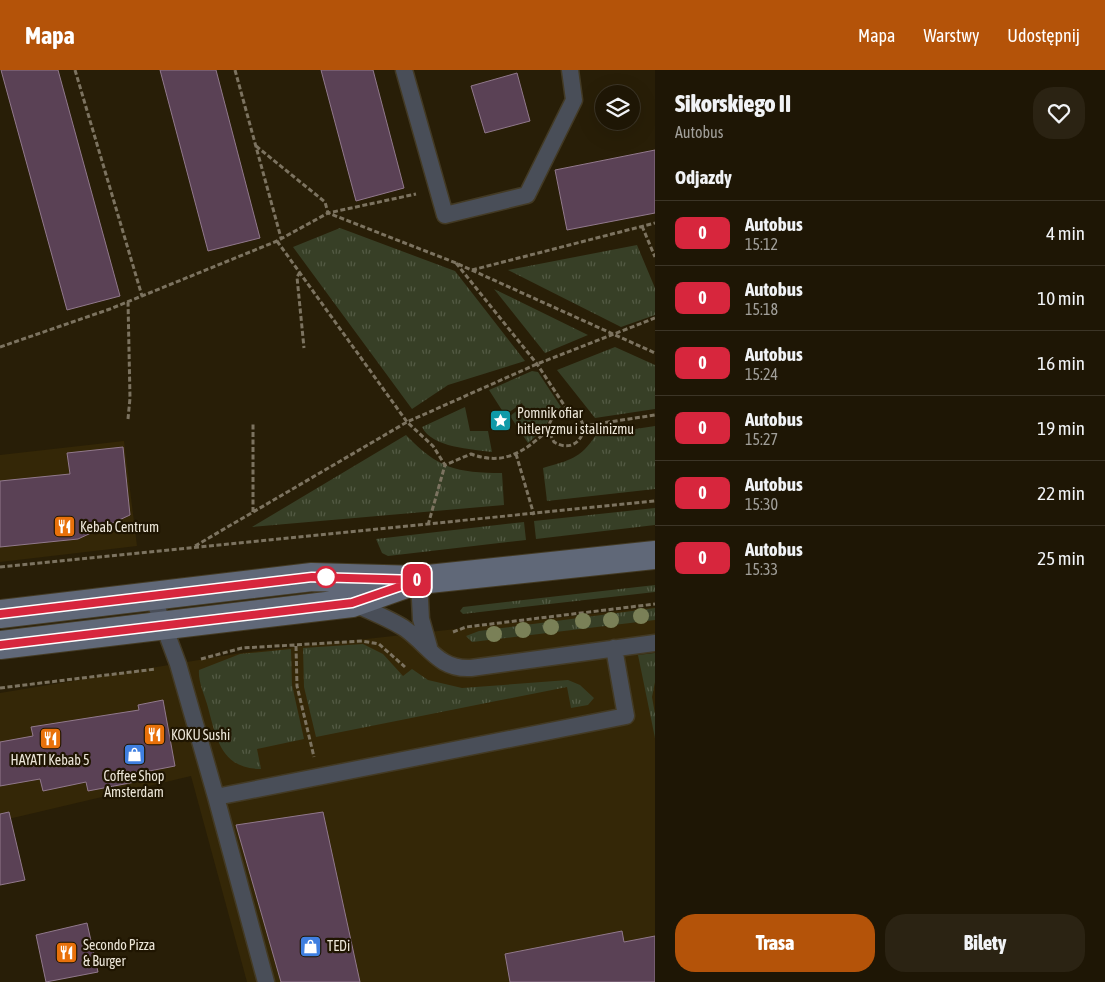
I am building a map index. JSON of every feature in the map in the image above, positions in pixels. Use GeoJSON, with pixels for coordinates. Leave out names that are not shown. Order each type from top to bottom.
{"type":"FeatureCollection","features":[{"type":"Feature","properties":{"kind":"street"},"geometry":{"type":"LineString","coordinates":[[0,614],[312,577],[419,580],[655,555]]}},
{"type":"Feature","properties":{"kind":"street"},"geometry":{"type":"LineString","coordinates":[[0,645],[352,603],[419,580]]}},
{"type":"Feature","properties":{"kind":"lane"},"geometry":{"type":"LineString","coordinates":[[404,70],[445,215],[527,195],[574,100],[570,70]]}},
{"type":"Feature","properties":{"kind":"lane"},"geometry":{"type":"LineString","coordinates":[[419,580],[421,619],[424,635],[430,649]]}},
{"type":"Feature","properties":{"kind":"lane"},"geometry":{"type":"LineString","coordinates":[[154,596],[165,626],[216,798],[266,982]]}},
{"type":"Feature","properties":{"kind":"lane"},"geometry":{"type":"LineString","coordinates":[[352,603],[404,628],[430,649],[444,664],[462,669],[655,643]]}},
{"type":"Feature","properties":{"kind":"lane"},"geometry":{"type":"LineString","coordinates":[[216,798],[626,716],[614,648]]}},
{"type":"Feature","properties":{"kind":"path"},"geometry":{"type":"LineString","coordinates":[[75,70],[142,296]]}},
{"type":"Feature","properties":{"kind":"path"},"geometry":{"type":"LineString","coordinates":[[235,70],[281,238]]}},
{"type":"Feature","properties":{"kind":"path"},"geometry":{"type":"LineString","coordinates":[[256,146],[325,202],[328,213]]}},
{"type":"Feature","properties":{"kind":"path"},"geometry":{"type":"LineString","coordinates":[[0,347],[142,296],[277,240],[328,213],[438,189]]}},
{"type":"Feature","properties":{"kind":"path"},"geometry":{"type":"LineString","coordinates":[[328,213],[456,263],[655,353]]}},
{"type":"Feature","properties":{"kind":"path"},"geometry":{"type":"LineString","coordinates":[[472,270],[655,223]]}},
{"type":"Feature","properties":{"kind":"path"},"geometry":{"type":"LineString","coordinates":[[642,226],[655,257]]}},
{"type":"Feature","properties":{"kind":"path"},"geometry":{"type":"LineString","coordinates":[[277,240],[407,422],[433,446],[445,465],[428,525]]}},
{"type":"Feature","properties":{"kind":"path"},"geometry":{"type":"LineString","coordinates":[[456,263],[537,364],[568,411],[578,416],[583,426],[581,437],[577,442],[566,446],[554,442],[548,430]]}},
{"type":"Feature","properties":{"kind":"path"},"geometry":{"type":"LineString","coordinates":[[300,272],[297,277],[304,348]]}},
{"type":"Feature","properties":{"kind":"path"},"geometry":{"type":"LineString","coordinates":[[128,301],[130,398],[128,419]]}},
{"type":"Feature","properties":{"kind":"path"},"geometry":{"type":"LineString","coordinates":[[193,548],[407,422],[537,364],[655,318]]}},
{"type":"Feature","properties":{"kind":"path"},"geometry":{"type":"LineString","coordinates":[[445,465],[471,454],[485,459],[499,459],[516,454],[529,448],[548,430],[553,416],[568,411]]}},
{"type":"Feature","properties":{"kind":"path"},"geometry":{"type":"LineString","coordinates":[[583,426],[655,415]]}},
{"type":"Feature","properties":{"kind":"path"},"geometry":{"type":"LineString","coordinates":[[253,424],[253,512]]}},
{"type":"Feature","properties":{"kind":"path"},"geometry":{"type":"LineString","coordinates":[[516,454],[534,515]]}},
{"type":"Feature","properties":{"kind":"path"},"geometry":{"type":"LineString","coordinates":[[0,567],[534,515],[655,501]]}},
{"type":"Feature","properties":{"kind":"path"},"geometry":{"type":"LineString","coordinates":[[453,632],[466,627],[655,604]]}},
{"type":"Feature","properties":{"kind":"path"},"geometry":{"type":"LineString","coordinates":[[202,660],[242,648],[370,641],[385,648],[405,667]]}},
{"type":"Feature","properties":{"kind":"path"},"geometry":{"type":"LineString","coordinates":[[296,646],[297,686],[318,777]]}},
{"type":"Feature","properties":{"kind":"path"},"geometry":{"type":"LineString","coordinates":[[0,688],[164,668]]}},
{"type":"Feature","properties":{"kind":"shaded area"},"geometry":{"type":"Polygon","coordinates":[[[124,441],[137,546],[0,562],[0,455],[124,441]]]}},
{"type":"Feature","properties":{"kind":"shaded area"},"geometry":{"type":"Polygon","coordinates":[[[655,607],[655,982],[247,982],[191,776],[0,821],[0,693],[241,653],[655,607]]]}},
{"type":"Feature","properties":{"kind":"green space"},"geometry":{"type":"Polygon","coordinates":[[[340,228],[455,271],[525,361],[448,385],[412,409],[293,247],[340,228]]]}},
{"type":"Feature","properties":{"kind":"green space"},"geometry":{"type":"Polygon","coordinates":[[[637,245],[655,288],[655,315],[621,327],[508,270],[637,245]]]}},
{"type":"Feature","properties":{"kind":"green space"},"geometry":{"type":"Polygon","coordinates":[[[494,289],[588,335],[545,353],[494,289]]]}},
{"type":"Feature","properties":{"kind":"green space"},"geometry":{"type":"Polygon","coordinates":[[[615,347],[655,365],[655,409],[595,418],[557,370],[615,347]]]}},
{"type":"Feature","properties":{"kind":"green space"},"geometry":{"type":"Polygon","coordinates":[[[532,371],[538,372],[561,407],[552,413],[545,428],[528,443],[510,416],[523,406],[522,403],[505,415],[489,390],[532,371]]]}},
{"type":"Feature","properties":{"kind":"green space"},"geometry":{"type":"Polygon","coordinates":[[[465,407],[470,431],[488,431],[492,452],[443,443],[427,434],[422,427],[465,407]]]}},
{"type":"Feature","properties":{"kind":"green space"},"geometry":{"type":"Polygon","coordinates":[[[655,426],[655,489],[547,501],[543,468],[574,458],[585,449],[596,435],[655,426]]]}},
{"type":"Feature","properties":{"kind":"green space"},"geometry":{"type":"Polygon","coordinates":[[[406,435],[438,462],[460,470],[502,473],[504,505],[252,527],[406,435]]]}},
{"type":"Feature","properties":{"kind":"green space"},"geometry":{"type":"Polygon","coordinates":[[[655,508],[655,525],[536,539],[534,521],[655,508]]]}},
{"type":"Feature","properties":{"kind":"green space"},"geometry":{"type":"Polygon","coordinates":[[[524,522],[526,540],[388,556],[382,553],[376,539],[524,522]]]}},
{"type":"Feature","properties":{"kind":"green space"},"geometry":{"type":"Polygon","coordinates":[[[655,585],[655,592],[463,614],[460,611],[463,607],[655,585]]]}},
{"type":"Feature","properties":{"kind":"green space"},"geometry":{"type":"Polygon","coordinates":[[[655,608],[655,620],[472,642],[466,636],[479,631],[655,608]]]}},
{"type":"Feature","properties":{"kind":"green space"},"geometry":{"type":"Polygon","coordinates":[[[363,644],[383,654],[403,676],[412,669],[428,680],[462,688],[568,680],[580,685],[594,698],[588,705],[571,708],[567,687],[316,737],[304,687],[303,648],[363,644]]]}},
{"type":"Feature","properties":{"kind":"green space"},"geometry":{"type":"Polygon","coordinates":[[[291,649],[292,685],[304,739],[257,749],[261,769],[247,768],[228,757],[217,739],[200,683],[199,670],[240,654],[291,649]]]}},
{"type":"Feature","properties":{"kind":"green space"},"geometry":{"type":"Polygon","coordinates":[[[655,653],[655,682],[652,697],[655,714],[655,738],[638,655],[655,653]]]}},
{"type":"Feature","properties":{"kind":"building"},"geometry":{"type":"Polygon","coordinates":[[[1,70],[58,70],[120,296],[67,310],[1,70]]]}},
{"type":"Feature","properties":{"kind":"building"},"geometry":{"type":"Polygon","coordinates":[[[160,70],[216,70],[260,238],[208,251],[160,70]]]}},
{"type":"Feature","properties":{"kind":"building"},"geometry":{"type":"Polygon","coordinates":[[[321,70],[373,70],[404,188],[356,201],[321,70]]]}},
{"type":"Feature","properties":{"kind":"building"},"geometry":{"type":"Polygon","coordinates":[[[517,73],[530,121],[485,133],[471,86],[517,73]]]}},
{"type":"Feature","properties":{"kind":"building"},"geometry":{"type":"Polygon","coordinates":[[[655,150],[655,213],[567,230],[555,170],[655,150]]]}},
{"type":"Feature","properties":{"kind":"building"},"geometry":{"type":"Polygon","coordinates":[[[123,447],[130,515],[78,539],[0,547],[0,481],[70,474],[67,453],[123,447]]]}},
{"type":"Feature","properties":{"kind":"building"},"geometry":{"type":"Polygon","coordinates":[[[163,700],[175,766],[134,774],[135,782],[88,791],[86,782],[43,791],[40,779],[0,786],[0,742],[33,736],[31,727],[139,710],[138,705],[163,700]]]}},
{"type":"Feature","properties":{"kind":"building"},"geometry":{"type":"Polygon","coordinates":[[[9,812],[25,880],[0,885],[0,814],[9,812]]]}},
{"type":"Feature","properties":{"kind":"building"},"geometry":{"type":"Polygon","coordinates":[[[323,812],[360,982],[281,982],[236,825],[323,812]]]}},
{"type":"Feature","properties":{"kind":"building","name":"Secondo Pizza & Burger"},"geometry":{"type":"Polygon","coordinates":[[[87,923],[98,972],[46,982],[36,935],[87,923]]]}},
{"type":"Feature","properties":{"kind":"building"},"geometry":{"type":"Polygon","coordinates":[[[622,931],[624,942],[655,936],[655,982],[510,982],[505,954],[622,931]]]}},
{"type":"Feature","properties":{"kind":"bus line","name":"0"},"geometry":{"type":"LineString","coordinates":[[0,614],[312,577],[419,580],[352,603],[0,645]]}},
{"type":"Feature","properties":{"kind":"place","name":"Pomnik ofiar hitleryzmu i stalinizmu"},"geometry":{"type":"Point","coordinates":[501,421]}},
{"type":"Feature","properties":{"kind":"place","name":"Kebab Centrum"},"geometry":{"type":"Point","coordinates":[64,527]}},
{"type":"Feature","properties":{"kind":"place","name":"KOKU Sushi"},"geometry":{"type":"Point","coordinates":[155,735]}},
{"type":"Feature","properties":{"kind":"place","name":"HAYATI Kebab 5"},"geometry":{"type":"Point","coordinates":[50,738]}},
{"type":"Feature","properties":{"kind":"place","name":"Coffee Shop Amsterdam"},"geometry":{"type":"Point","coordinates":[134,754]}},
{"type":"Feature","properties":{"kind":"place","name":"TEDi"},"geometry":{"type":"Point","coordinates":[311,946]}},
{"type":"Feature","properties":{"kind":"place","name":"Secondo Pizza & Burger"},"geometry":{"type":"Point","coordinates":[67,953]}}]}
